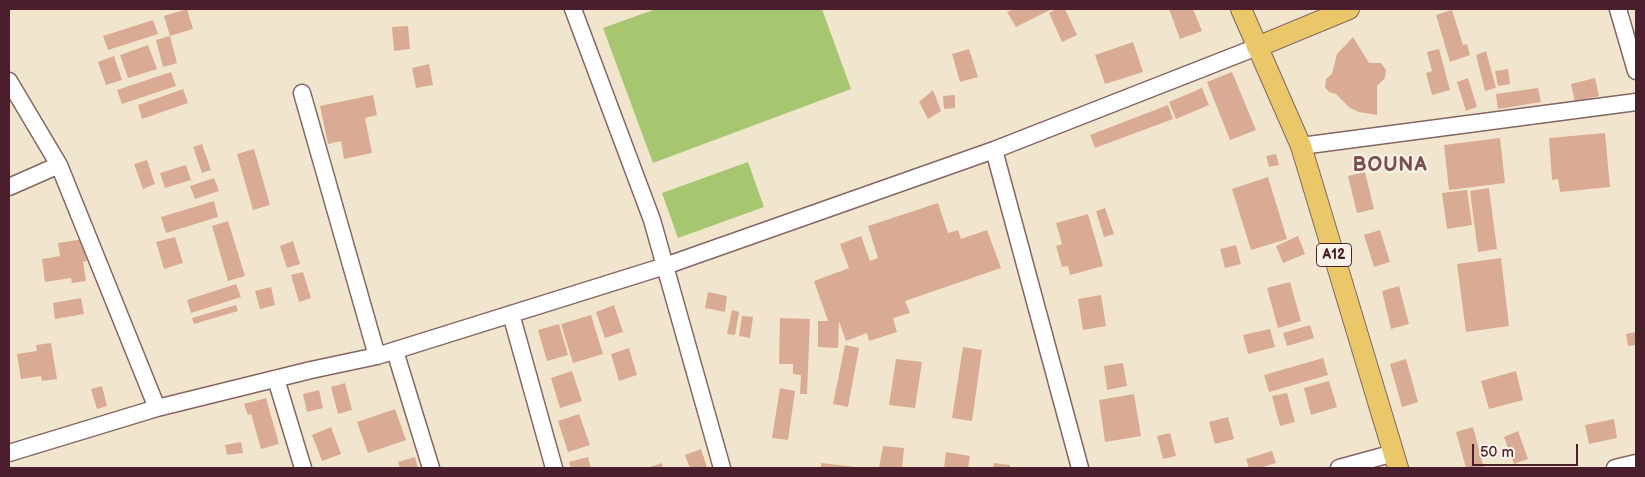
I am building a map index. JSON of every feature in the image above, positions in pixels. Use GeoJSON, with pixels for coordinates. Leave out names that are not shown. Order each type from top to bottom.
{"type":"FeatureCollection","features":[{"type":"Feature","properties":{"kind":"main road"},"geometry":{"type":"LineString","coordinates":[[1241,9],[1257,47],[1349,9]]}},
{"type":"Feature","properties":{"kind":"main road","name":"A12"},"geometry":{"type":"LineString","coordinates":[[1257,47],[1301,146],[1396,460]]}},
{"type":"Feature","properties":{"kind":"street"},"geometry":{"type":"LineString","coordinates":[[573,9],[652,220],[722,468]]}},
{"type":"Feature","properties":{"kind":"street"},"geometry":{"type":"LineString","coordinates":[[1618,9],[1636,71]]}},
{"type":"Feature","properties":{"kind":"street"},"geometry":{"type":"LineString","coordinates":[[9,453],[157,408],[311,370],[378,356],[665,266],[994,150],[1257,47]]}},
{"type":"Feature","properties":{"kind":"street"},"geometry":{"type":"LineString","coordinates":[[9,81],[59,165],[157,408]]}},
{"type":"Feature","properties":{"kind":"street"},"geometry":{"type":"LineString","coordinates":[[302,93],[378,356]]}},
{"type":"Feature","properties":{"kind":"street"},"geometry":{"type":"LineString","coordinates":[[1301,146],[1636,102]]}},
{"type":"Feature","properties":{"kind":"street"},"geometry":{"type":"LineString","coordinates":[[994,150],[1080,468]]}},
{"type":"Feature","properties":{"kind":"street"},"geometry":{"type":"LineString","coordinates":[[9,187],[59,165]]}},
{"type":"Feature","properties":{"kind":"street"},"geometry":{"type":"LineString","coordinates":[[511,314],[554,468]]}},
{"type":"Feature","properties":{"kind":"street"},"geometry":{"type":"LineString","coordinates":[[395,351],[431,468]]}},
{"type":"Feature","properties":{"kind":"street"},"geometry":{"type":"LineString","coordinates":[[276,379],[303,468]]}},
{"type":"Feature","properties":{"kind":"street"},"geometry":{"type":"LineString","coordinates":[[1339,468],[1396,460]]}},
{"type":"Feature","properties":{"kind":"street"},"geometry":{"type":"LineString","coordinates":[[1615,468],[1636,463]]}},
{"type":"Feature","properties":{"kind":"green space"},"geometry":{"type":"Polygon","coordinates":[[[656,9],[822,9],[851,89],[653,163],[603,28],[656,9]]]}},
{"type":"Feature","properties":{"kind":"green space"},"geometry":{"type":"Polygon","coordinates":[[[748,162],[764,207],[678,238],[662,193],[748,162]]]}},
{"type":"Feature","properties":{"kind":"building"},"geometry":{"type":"Polygon","coordinates":[[[187,9],[193,29],[170,36],[164,16],[187,9]]]}},
{"type":"Feature","properties":{"kind":"building"},"geometry":{"type":"Polygon","coordinates":[[[1015,9],[1052,9],[1016,27],[1007,12],[1015,9]]]}},
{"type":"Feature","properties":{"kind":"building"},"geometry":{"type":"Polygon","coordinates":[[[1056,9],[1065,9],[1077,35],[1062,42],[1049,13],[1056,9]]]}},
{"type":"Feature","properties":{"kind":"building"},"geometry":{"type":"Polygon","coordinates":[[[1169,9],[1193,9],[1202,31],[1180,39],[1169,9]]]}},
{"type":"Feature","properties":{"kind":"building"},"geometry":{"type":"Polygon","coordinates":[[[1452,10],[1463,45],[1467,44],[1470,55],[1450,62],[1436,15],[1452,10]]]}},
{"type":"Feature","properties":{"kind":"building"},"geometry":{"type":"Polygon","coordinates":[[[153,20],[158,34],[108,50],[103,36],[153,20]]]}},
{"type":"Feature","properties":{"kind":"building"},"geometry":{"type":"Polygon","coordinates":[[[408,26],[410,49],[394,51],[392,27],[408,26]]]}},
{"type":"Feature","properties":{"kind":"building"},"geometry":{"type":"Polygon","coordinates":[[[170,36],[177,63],[163,67],[156,40],[170,36]]]}},
{"type":"Feature","properties":{"kind":"building"},"geometry":{"type":"Polygon","coordinates":[[[1353,37],[1369,63],[1381,63],[1386,70],[1385,78],[1377,86],[1377,115],[1359,112],[1350,108],[1336,94],[1329,92],[1325,87],[1326,79],[1332,74],[1337,54],[1353,37]]]}},
{"type":"Feature","properties":{"kind":"building"},"geometry":{"type":"Polygon","coordinates":[[[1133,42],[1143,72],[1105,84],[1095,55],[1133,42]]]}},
{"type":"Feature","properties":{"kind":"building"},"geometry":{"type":"Polygon","coordinates":[[[148,45],[157,69],[128,78],[120,55],[148,45]]]}},
{"type":"Feature","properties":{"kind":"building"},"geometry":{"type":"Polygon","coordinates":[[[969,49],[978,77],[960,82],[952,54],[969,49]]]}},
{"type":"Feature","properties":{"kind":"building"},"geometry":{"type":"Polygon","coordinates":[[[1439,49],[1450,90],[1432,95],[1426,73],[1432,71],[1427,52],[1439,49]]]}},
{"type":"Feature","properties":{"kind":"building"},"geometry":{"type":"Polygon","coordinates":[[[1486,51],[1496,88],[1485,91],[1476,55],[1486,51]]]}},
{"type":"Feature","properties":{"kind":"building"},"geometry":{"type":"Polygon","coordinates":[[[114,56],[122,80],[106,85],[98,62],[114,56]]]}},
{"type":"Feature","properties":{"kind":"building"},"geometry":{"type":"Polygon","coordinates":[[[429,64],[433,85],[416,88],[412,68],[429,64]]]}},
{"type":"Feature","properties":{"kind":"building"},"geometry":{"type":"Polygon","coordinates":[[[1508,69],[1510,84],[1498,86],[1495,71],[1508,69]]]}},
{"type":"Feature","properties":{"kind":"building"},"geometry":{"type":"Polygon","coordinates":[[[171,72],[176,86],[122,104],[117,90],[171,72]]]}},
{"type":"Feature","properties":{"kind":"building"},"geometry":{"type":"Polygon","coordinates":[[[1232,72],[1256,130],[1230,140],[1207,82],[1232,72]]]}},
{"type":"Feature","properties":{"kind":"building"},"geometry":{"type":"Polygon","coordinates":[[[1468,78],[1477,107],[1466,111],[1457,82],[1468,78]]]}},
{"type":"Feature","properties":{"kind":"building"},"geometry":{"type":"Polygon","coordinates":[[[1595,78],[1599,96],[1575,102],[1571,84],[1595,78]]]}},
{"type":"Feature","properties":{"kind":"building"},"geometry":{"type":"Polygon","coordinates":[[[1202,88],[1209,105],[1176,119],[1169,102],[1202,88]]]}},
{"type":"Feature","properties":{"kind":"building"},"geometry":{"type":"Polygon","coordinates":[[[1538,88],[1541,102],[1498,109],[1496,94],[1538,88]]]}},
{"type":"Feature","properties":{"kind":"building"},"geometry":{"type":"Polygon","coordinates":[[[183,89],[188,103],[142,119],[138,105],[183,89]]]}},
{"type":"Feature","properties":{"kind":"building"},"geometry":{"type":"Polygon","coordinates":[[[933,90],[941,111],[928,119],[919,102],[933,90]]]}},
{"type":"Feature","properties":{"kind":"building"},"geometry":{"type":"Polygon","coordinates":[[[373,95],[377,115],[365,118],[372,153],[344,159],[341,141],[328,144],[320,106],[373,95]]]}},
{"type":"Feature","properties":{"kind":"building"},"geometry":{"type":"Polygon","coordinates":[[[955,95],[955,108],[944,109],[943,96],[955,95]]]}},
{"type":"Feature","properties":{"kind":"building"},"geometry":{"type":"Polygon","coordinates":[[[1168,105],[1173,119],[1095,148],[1090,135],[1168,105]]]}},
{"type":"Feature","properties":{"kind":"building"},"geometry":{"type":"Polygon","coordinates":[[[1605,133],[1610,187],[1560,192],[1558,179],[1552,180],[1549,138],[1605,133]]]}},
{"type":"Feature","properties":{"kind":"building"},"geometry":{"type":"Polygon","coordinates":[[[1500,138],[1505,183],[1449,190],[1444,145],[1500,138]]]}},
{"type":"Feature","properties":{"kind":"building"},"geometry":{"type":"Polygon","coordinates":[[[202,144],[211,170],[202,173],[193,147],[202,144]]]}},
{"type":"Feature","properties":{"kind":"building"},"geometry":{"type":"Polygon","coordinates":[[[254,149],[270,205],[253,210],[237,154],[254,149]]]}},
{"type":"Feature","properties":{"kind":"building"},"geometry":{"type":"Polygon","coordinates":[[[1276,154],[1279,165],[1269,167],[1266,156],[1276,154]]]}},
{"type":"Feature","properties":{"kind":"building"},"geometry":{"type":"Polygon","coordinates":[[[147,160],[155,184],[143,189],[134,164],[147,160]]]}},
{"type":"Feature","properties":{"kind":"building"},"geometry":{"type":"Polygon","coordinates":[[[186,165],[191,180],[165,188],[160,173],[186,165]]]}},
{"type":"Feature","properties":{"kind":"building"},"geometry":{"type":"Polygon","coordinates":[[[1365,172],[1374,209],[1357,213],[1348,176],[1365,172]]]}},
{"type":"Feature","properties":{"kind":"building"},"geometry":{"type":"Polygon","coordinates":[[[1268,177],[1287,239],[1251,250],[1232,189],[1268,177]]]}},
{"type":"Feature","properties":{"kind":"building"},"geometry":{"type":"Polygon","coordinates":[[[214,178],[219,191],[195,199],[190,186],[214,178]]]}},
{"type":"Feature","properties":{"kind":"building"},"geometry":{"type":"Polygon","coordinates":[[[1489,188],[1497,249],[1478,252],[1470,191],[1489,188]]]}},
{"type":"Feature","properties":{"kind":"building"},"geometry":{"type":"Polygon","coordinates":[[[1467,190],[1472,225],[1447,229],[1442,193],[1467,190]]]}},
{"type":"Feature","properties":{"kind":"building"},"geometry":{"type":"Polygon","coordinates":[[[214,201],[218,217],[166,233],[161,217],[214,201]]]}},
{"type":"Feature","properties":{"kind":"building"},"geometry":{"type":"Polygon","coordinates":[[[938,203],[948,233],[958,230],[961,239],[987,230],[1001,268],[905,301],[910,313],[893,318],[897,332],[869,341],[867,333],[846,341],[839,321],[838,348],[818,347],[818,321],[828,321],[814,281],[849,268],[840,244],[861,236],[870,261],[878,258],[868,226],[938,203]]]}},
{"type":"Feature","properties":{"kind":"building"},"geometry":{"type":"Polygon","coordinates":[[[1105,208],[1114,234],[1104,237],[1096,211],[1105,208]]]}},
{"type":"Feature","properties":{"kind":"building"},"geometry":{"type":"Polygon","coordinates":[[[1088,214],[1103,266],[1070,275],[1068,266],[1062,267],[1056,246],[1062,244],[1056,223],[1088,214]]]}},
{"type":"Feature","properties":{"kind":"building"},"geometry":{"type":"Polygon","coordinates":[[[228,221],[245,276],[228,281],[212,226],[228,221]]]}},
{"type":"Feature","properties":{"kind":"building"},"geometry":{"type":"Polygon","coordinates":[[[1380,230],[1390,262],[1374,267],[1364,235],[1380,230]]]}},
{"type":"Feature","properties":{"kind":"building"},"geometry":{"type":"Polygon","coordinates":[[[1298,236],[1305,254],[1283,263],[1276,246],[1298,236]]]}},
{"type":"Feature","properties":{"kind":"building"},"geometry":{"type":"Polygon","coordinates":[[[175,237],[183,263],[164,269],[156,242],[175,237]]]}},
{"type":"Feature","properties":{"kind":"building"},"geometry":{"type":"Polygon","coordinates":[[[84,239],[87,261],[83,262],[86,281],[72,283],[71,278],[45,282],[42,259],[60,256],[58,243],[84,239]]]}},
{"type":"Feature","properties":{"kind":"building"},"geometry":{"type":"Polygon","coordinates":[[[293,241],[300,264],[287,268],[280,246],[293,241]]]}},
{"type":"Feature","properties":{"kind":"building"},"geometry":{"type":"Polygon","coordinates":[[[1236,245],[1241,264],[1225,268],[1220,249],[1236,245]]]}},
{"type":"Feature","properties":{"kind":"building"},"geometry":{"type":"Polygon","coordinates":[[[1501,258],[1509,326],[1466,332],[1457,264],[1501,258]]]}},
{"type":"Feature","properties":{"kind":"building"},"geometry":{"type":"Polygon","coordinates":[[[303,272],[311,298],[299,302],[291,275],[303,272]]]}},
{"type":"Feature","properties":{"kind":"building"},"geometry":{"type":"Polygon","coordinates":[[[1290,282],[1301,321],[1278,328],[1267,288],[1290,282]]]}},
{"type":"Feature","properties":{"kind":"building"},"geometry":{"type":"Polygon","coordinates":[[[236,284],[241,297],[191,313],[187,300],[236,284]]]}},
{"type":"Feature","properties":{"kind":"building"},"geometry":{"type":"Polygon","coordinates":[[[1399,286],[1409,324],[1391,329],[1382,291],[1399,286]]]}},
{"type":"Feature","properties":{"kind":"building"},"geometry":{"type":"Polygon","coordinates":[[[271,287],[275,305],[260,309],[255,291],[271,287]]]}},
{"type":"Feature","properties":{"kind":"building"},"geometry":{"type":"Polygon","coordinates":[[[708,292],[727,296],[725,312],[705,308],[708,292]]]}},
{"type":"Feature","properties":{"kind":"building"},"geometry":{"type":"Polygon","coordinates":[[[1101,295],[1106,326],[1083,330],[1078,299],[1101,295]]]}},
{"type":"Feature","properties":{"kind":"building"},"geometry":{"type":"Polygon","coordinates":[[[81,298],[84,314],[55,319],[53,303],[81,298]]]}},
{"type":"Feature","properties":{"kind":"building"},"geometry":{"type":"Polygon","coordinates":[[[236,305],[238,311],[194,324],[192,318],[236,305]]]}},
{"type":"Feature","properties":{"kind":"building"},"geometry":{"type":"Polygon","coordinates":[[[614,305],[623,332],[605,338],[596,312],[614,305]]]}},
{"type":"Feature","properties":{"kind":"building"},"geometry":{"type":"Polygon","coordinates":[[[732,310],[739,312],[735,335],[727,334],[732,310]]]}},
{"type":"Feature","properties":{"kind":"building"},"geometry":{"type":"Polygon","coordinates":[[[591,315],[603,354],[573,363],[561,324],[591,315]]]}},
{"type":"Feature","properties":{"kind":"building"},"geometry":{"type":"Polygon","coordinates":[[[742,316],[753,317],[750,338],[739,336],[742,316]]]}},
{"type":"Feature","properties":{"kind":"building"},"geometry":{"type":"Polygon","coordinates":[[[780,318],[810,319],[807,394],[800,394],[801,375],[793,374],[793,364],[779,364],[780,318]]]}},
{"type":"Feature","properties":{"kind":"building"},"geometry":{"type":"Polygon","coordinates":[[[559,324],[568,355],[547,361],[538,330],[559,324]]]}},
{"type":"Feature","properties":{"kind":"building"},"geometry":{"type":"Polygon","coordinates":[[[1310,325],[1314,338],[1287,346],[1283,333],[1310,325]]]}},
{"type":"Feature","properties":{"kind":"building"},"geometry":{"type":"Polygon","coordinates":[[[1270,329],[1275,347],[1248,354],[1243,335],[1270,329]]]}},
{"type":"Feature","properties":{"kind":"building"},"geometry":{"type":"Polygon","coordinates":[[[1636,332],[1636,345],[1628,346],[1626,334],[1636,332]]]}},
{"type":"Feature","properties":{"kind":"building"},"geometry":{"type":"Polygon","coordinates":[[[51,343],[57,379],[42,381],[41,376],[21,379],[17,354],[37,351],[36,345],[51,343]]]}},
{"type":"Feature","properties":{"kind":"building"},"geometry":{"type":"Polygon","coordinates":[[[845,345],[859,348],[848,407],[833,404],[845,345]]]}},
{"type":"Feature","properties":{"kind":"building"},"geometry":{"type":"Polygon","coordinates":[[[963,347],[982,350],[972,421],[952,418],[963,347]]]}},
{"type":"Feature","properties":{"kind":"building"},"geometry":{"type":"Polygon","coordinates":[[[629,348],[637,375],[619,381],[611,354],[629,348]]]}},
{"type":"Feature","properties":{"kind":"building"},"geometry":{"type":"Polygon","coordinates":[[[1323,358],[1328,375],[1269,392],[1264,375],[1323,358]]]}},
{"type":"Feature","properties":{"kind":"building"},"geometry":{"type":"Polygon","coordinates":[[[896,359],[922,362],[915,408],[889,405],[896,359]]]}},
{"type":"Feature","properties":{"kind":"building"},"geometry":{"type":"Polygon","coordinates":[[[1406,359],[1418,402],[1402,407],[1390,364],[1406,359]]]}},
{"type":"Feature","properties":{"kind":"building"},"geometry":{"type":"Polygon","coordinates":[[[1123,363],[1127,386],[1107,390],[1104,366],[1123,363]]]}},
{"type":"Feature","properties":{"kind":"building"},"geometry":{"type":"Polygon","coordinates":[[[572,371],[582,401],[560,408],[551,378],[572,371]]]}},
{"type":"Feature","properties":{"kind":"building"},"geometry":{"type":"Polygon","coordinates":[[[1516,371],[1523,400],[1489,409],[1481,381],[1516,371]]]}},
{"type":"Feature","properties":{"kind":"building"},"geometry":{"type":"Polygon","coordinates":[[[1329,381],[1337,407],[1311,415],[1304,388],[1329,381]]]}},
{"type":"Feature","properties":{"kind":"building"},"geometry":{"type":"Polygon","coordinates":[[[345,383],[352,410],[338,414],[331,387],[345,383]]]}},
{"type":"Feature","properties":{"kind":"building"},"geometry":{"type":"Polygon","coordinates":[[[102,386],[107,406],[97,409],[91,389],[102,386]]]}},
{"type":"Feature","properties":{"kind":"building"},"geometry":{"type":"Polygon","coordinates":[[[780,388],[795,391],[788,440],[772,438],[780,388]]]}},
{"type":"Feature","properties":{"kind":"building"},"geometry":{"type":"Polygon","coordinates":[[[319,390],[323,408],[307,412],[303,394],[319,390]]]}},
{"type":"Feature","properties":{"kind":"building"},"geometry":{"type":"Polygon","coordinates":[[[1287,393],[1295,422],[1280,426],[1272,396],[1287,393]]]}},
{"type":"Feature","properties":{"kind":"building"},"geometry":{"type":"Polygon","coordinates":[[[1134,394],[1141,436],[1105,442],[1099,400],[1134,394]]]}},
{"type":"Feature","properties":{"kind":"building"},"geometry":{"type":"Polygon","coordinates":[[[266,398],[279,444],[261,449],[251,414],[248,415],[244,404],[266,398]]]}},
{"type":"Feature","properties":{"kind":"building"},"geometry":{"type":"Polygon","coordinates":[[[395,409],[406,440],[368,453],[357,422],[395,409]]]}},
{"type":"Feature","properties":{"kind":"building"},"geometry":{"type":"Polygon","coordinates":[[[579,414],[590,445],[568,452],[558,421],[579,414]]]}},
{"type":"Feature","properties":{"kind":"building"},"geometry":{"type":"Polygon","coordinates":[[[1228,417],[1234,439],[1215,444],[1209,422],[1228,417]]]}},
{"type":"Feature","properties":{"kind":"building"},"geometry":{"type":"Polygon","coordinates":[[[1614,419],[1617,438],[1589,444],[1585,425],[1614,419]]]}},
{"type":"Feature","properties":{"kind":"building"},"geometry":{"type":"Polygon","coordinates":[[[331,427],[341,454],[322,461],[312,435],[331,427]]]}},
{"type":"Feature","properties":{"kind":"building"},"geometry":{"type":"Polygon","coordinates":[[[1473,427],[1484,468],[1466,468],[1456,432],[1473,427]]]}},
{"type":"Feature","properties":{"kind":"building"},"geometry":{"type":"Polygon","coordinates":[[[1518,431],[1528,459],[1514,464],[1504,437],[1518,431]]]}},
{"type":"Feature","properties":{"kind":"building"},"geometry":{"type":"Polygon","coordinates":[[[1170,433],[1176,456],[1163,459],[1157,436],[1170,433]]]}},
{"type":"Feature","properties":{"kind":"building"},"geometry":{"type":"Polygon","coordinates":[[[241,442],[243,453],[227,455],[225,445],[241,442]]]}},
{"type":"Feature","properties":{"kind":"building"},"geometry":{"type":"Polygon","coordinates":[[[883,446],[904,448],[902,468],[879,468],[883,446]]]}},
{"type":"Feature","properties":{"kind":"building"},"geometry":{"type":"Polygon","coordinates":[[[701,449],[707,467],[690,468],[685,455],[701,449]]]}},
{"type":"Feature","properties":{"kind":"building"},"geometry":{"type":"Polygon","coordinates":[[[1272,451],[1276,463],[1260,468],[1249,468],[1246,459],[1272,451]]]}},
{"type":"Feature","properties":{"kind":"building"},"geometry":{"type":"Polygon","coordinates":[[[946,452],[970,456],[968,468],[944,468],[946,452]]]}},
{"type":"Feature","properties":{"kind":"building"},"geometry":{"type":"Polygon","coordinates":[[[415,457],[418,468],[400,468],[398,462],[415,457]]]}},
{"type":"Feature","properties":{"kind":"building"},"geometry":{"type":"Polygon","coordinates":[[[588,457],[591,468],[571,468],[569,462],[588,457]]]}},
{"type":"Feature","properties":{"kind":"building"},"geometry":{"type":"Polygon","coordinates":[[[662,463],[663,468],[647,468],[662,463]]]}},
{"type":"Feature","properties":{"kind":"building"},"geometry":{"type":"Polygon","coordinates":[[[821,463],[855,467],[855,468],[821,468],[821,463]]]}},
{"type":"Feature","properties":{"kind":"building"},"geometry":{"type":"Polygon","coordinates":[[[994,463],[1010,465],[1010,468],[993,468],[994,463]]]}},
{"type":"Feature","properties":{"kind":"district","name":"BOUNA"},"geometry":{"type":"Point","coordinates":[1390,166]}}]}
